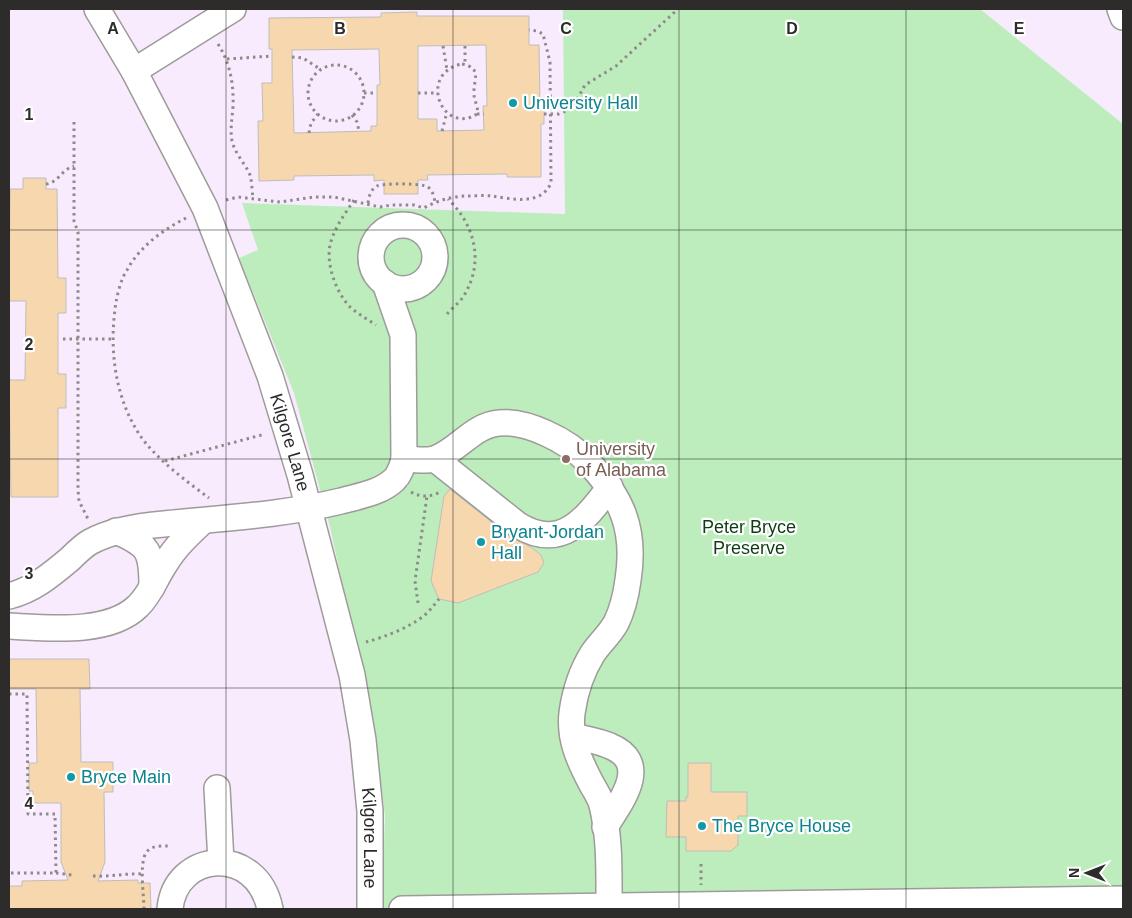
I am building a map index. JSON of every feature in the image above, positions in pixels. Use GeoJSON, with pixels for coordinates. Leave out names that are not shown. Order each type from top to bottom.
{"type":"FeatureCollection","features":[{"type":"Feature","properties":{"kind":"street","name":"Kilgore Lane"},"geometry":{"type":"LineString","coordinates":[[97,9],[134,70],[205,208],[270,376],[352,675],[363,740],[370,812],[370,909]]}},
{"type":"Feature","properties":{"kind":"street"},"geometry":{"type":"LineString","coordinates":[[134,70],[233,9]]}},
{"type":"Feature","properties":{"kind":"street"},"geometry":{"type":"LineString","coordinates":[[1120,9],[1123,17]]}},
{"type":"Feature","properties":{"kind":"street"},"geometry":{"type":"LineString","coordinates":[[391,332],[430,274],[434,265],[435,255],[434,245],[421,229],[412,225],[402,224],[392,226],[383,231],[376,238],[370,258],[372,268],[377,277],[385,284],[394,288],[414,287],[423,282]]}},
{"type":"Feature","properties":{"kind":"street"},"geometry":{"type":"LineString","coordinates":[[9,596],[20,593],[39,583],[104,528],[162,524],[208,510],[245,518],[308,509],[361,496],[383,488],[397,476],[404,460],[385,284]]}},
{"type":"Feature","properties":{"kind":"street"},"geometry":{"type":"LineString","coordinates":[[404,460],[435,460],[476,431],[499,423],[523,425],[557,439],[580,453],[610,487],[624,515],[630,537],[631,559],[625,601],[615,624],[593,654],[576,687],[572,715],[576,749],[582,765],[602,803],[609,871],[609,906]]}},
{"type":"Feature","properties":{"kind":"street"},"geometry":{"type":"LineString","coordinates":[[435,460],[518,525],[533,532],[543,534],[562,532],[579,524],[586,518],[610,487]]}},
{"type":"Feature","properties":{"kind":"street"},"geometry":{"type":"LineString","coordinates":[[9,626],[35,628],[95,627],[118,621],[138,606],[181,541],[208,510]]}},
{"type":"Feature","properties":{"kind":"street"},"geometry":{"type":"LineString","coordinates":[[104,528],[137,540],[148,551],[152,565],[152,587]]}},
{"type":"Feature","properties":{"kind":"street"},"geometry":{"type":"LineString","coordinates":[[573,736],[610,746],[623,753],[630,765],[631,780],[626,794],[605,827]]}},
{"type":"Feature","properties":{"kind":"street"},"geometry":{"type":"LineString","coordinates":[[217,788],[222,862]]}},
{"type":"Feature","properties":{"kind":"street"},"geometry":{"type":"LineString","coordinates":[[170,909],[178,886],[189,873],[204,865],[222,862],[236,865],[250,872],[268,896],[270,909]]}},
{"type":"Feature","properties":{"kind":"street"},"geometry":{"type":"LineString","coordinates":[[402,909],[1123,900]]}},
{"type":"Feature","properties":{"kind":"path"},"geometry":{"type":"LineString","coordinates":[[544,114],[559,114],[568,110],[575,103],[585,85],[616,66],[678,9]]}},
{"type":"Feature","properties":{"kind":"path"},"geometry":{"type":"LineString","coordinates":[[206,25],[227,59],[232,84],[233,107],[230,124],[232,141],[250,176],[253,198]]}},
{"type":"Feature","properties":{"kind":"path"},"geometry":{"type":"LineString","coordinates":[[208,510],[164,461],[153,452],[139,434],[118,386],[112,339],[118,293],[126,270],[140,251],[158,235],[205,208],[238,197],[280,202],[314,197],[334,197],[380,207],[414,205],[424,208],[435,202],[462,196],[530,199],[541,195],[548,190],[551,182],[550,62],[543,34],[538,30],[529,30]]}},
{"type":"Feature","properties":{"kind":"path"},"geometry":{"type":"LineString","coordinates":[[443,46],[447,70]]}},
{"type":"Feature","properties":{"kind":"path"},"geometry":{"type":"LineString","coordinates":[[465,46],[465,64]]}},
{"type":"Feature","properties":{"kind":"path"},"geometry":{"type":"LineString","coordinates":[[227,59],[272,56]]}},
{"type":"Feature","properties":{"kind":"path"},"geometry":{"type":"LineString","coordinates":[[292,57],[303,58],[320,69]]}},
{"type":"Feature","properties":{"kind":"path"},"geometry":{"type":"LineString","coordinates":[[337,64],[346,66],[354,71],[360,78],[364,93],[361,104],[352,115],[340,120],[330,120],[318,114],[309,103],[308,94],[309,84],[313,76],[320,69],[328,65],[337,64]]}},
{"type":"Feature","properties":{"kind":"path"},"geometry":{"type":"LineString","coordinates":[[477,114],[478,110],[474,94],[475,71],[472,67],[465,64],[454,65],[447,70],[438,84],[437,93],[439,101],[447,112],[459,119],[468,119],[477,114],[484,114]]}},
{"type":"Feature","properties":{"kind":"path"},"geometry":{"type":"LineString","coordinates":[[364,93],[377,93]]}},
{"type":"Feature","properties":{"kind":"path"},"geometry":{"type":"LineString","coordinates":[[418,93],[437,93]]}},
{"type":"Feature","properties":{"kind":"path"},"geometry":{"type":"LineString","coordinates":[[442,131],[447,112]]}},
{"type":"Feature","properties":{"kind":"path"},"geometry":{"type":"LineString","coordinates":[[309,133],[311,123],[318,114]]}},
{"type":"Feature","properties":{"kind":"path"},"geometry":{"type":"LineString","coordinates":[[352,115],[357,122],[359,132]]}},
{"type":"Feature","properties":{"kind":"path"},"geometry":{"type":"LineString","coordinates":[[74,122],[74,221],[78,232],[78,490],[79,501],[84,513],[104,528]]}},
{"type":"Feature","properties":{"kind":"path"},"geometry":{"type":"LineString","coordinates":[[46,184],[50,184],[69,167],[74,166]]}},
{"type":"Feature","properties":{"kind":"path"},"geometry":{"type":"LineString","coordinates":[[368,204],[370,193],[375,187],[381,185],[420,184],[428,187],[433,194],[435,202]]}},
{"type":"Feature","properties":{"kind":"path"},"geometry":{"type":"LineString","coordinates":[[447,314],[463,297],[472,278],[476,257],[474,238],[459,210],[448,199]]}},
{"type":"Feature","properties":{"kind":"path"},"geometry":{"type":"LineString","coordinates":[[354,200],[339,222],[330,246],[330,261],[334,278],[339,292],[350,307],[391,332]]}},
{"type":"Feature","properties":{"kind":"path"},"geometry":{"type":"LineString","coordinates":[[63,339],[112,339]]}},
{"type":"Feature","properties":{"kind":"path"},"geometry":{"type":"LineString","coordinates":[[164,461],[272,432]]}},
{"type":"Feature","properties":{"kind":"path"},"geometry":{"type":"LineString","coordinates":[[418,603],[415,581],[427,496]]}},
{"type":"Feature","properties":{"kind":"path"},"geometry":{"type":"LineString","coordinates":[[346,648],[378,639],[408,625],[425,614],[439,599]]}},
{"type":"Feature","properties":{"kind":"path"},"geometry":{"type":"LineString","coordinates":[[9,694],[27,694],[28,814],[55,814],[56,873]]}},
{"type":"Feature","properties":{"kind":"path"},"geometry":{"type":"LineString","coordinates":[[144,909],[143,861],[146,853],[151,848],[168,846]]}},
{"type":"Feature","properties":{"kind":"path"},"geometry":{"type":"LineString","coordinates":[[9,873],[56,873],[72,876]]}},
{"type":"Feature","properties":{"kind":"path"},"geometry":{"type":"LineString","coordinates":[[93,876],[143,874]]}},
{"type":"Feature","properties":{"kind":"shaded area","name":"Peter Bryce Preserve"},"geometry":{"type":"Polygon","coordinates":[[[9,9],[1123,9],[1123,909],[9,909],[9,9]]]}},
{"type":"Feature","properties":{"kind":"green space","name":"Peter Bryce Preserve"},"geometry":{"type":"Polygon","coordinates":[[[563,9],[980,9],[1123,124],[1123,909],[382,909],[385,816],[376,741],[330,527],[294,393],[239,258],[258,250],[242,203],[565,214],[563,9]]]}},
{"type":"Feature","properties":{"kind":"building","name":"University Hall"},"geometry":{"type":"Polygon","coordinates":[[[417,12],[417,16],[529,16],[529,45],[539,45],[540,105],[544,105],[544,124],[541,124],[541,177],[507,177],[507,174],[427,175],[428,180],[418,180],[418,194],[384,194],[384,180],[374,181],[374,175],[294,176],[294,180],[259,181],[258,121],[263,121],[262,83],[272,83],[272,49],[269,49],[269,18],[381,17],[381,13],[417,12]],[[486,45],[418,46],[418,119],[437,119],[437,131],[484,130],[483,106],[487,106],[486,45]],[[379,49],[292,50],[294,133],[371,131],[371,126],[377,126],[377,85],[380,85],[379,49]]]}},
{"type":"Feature","properties":{"kind":"building"},"geometry":{"type":"Polygon","coordinates":[[[23,178],[46,178],[46,189],[57,189],[58,278],[66,278],[66,313],[58,313],[58,374],[66,374],[66,408],[58,408],[58,497],[11,497],[9,380],[25,380],[26,301],[9,301],[10,189],[23,189],[23,178]]]}},
{"type":"Feature","properties":{"kind":"building","name":"Bryant-Jordan Hall"},"geometry":{"type":"Polygon","coordinates":[[[450,489],[509,536],[531,547],[541,555],[544,563],[538,572],[458,603],[439,599],[431,581],[444,496],[450,489]]]}},
{"type":"Feature","properties":{"kind":"building","name":"Bryce Main"},"geometry":{"type":"Polygon","coordinates":[[[9,659],[89,659],[90,689],[80,689],[81,762],[113,762],[113,792],[104,792],[105,862],[98,881],[138,880],[138,883],[150,883],[151,909],[9,909],[9,886],[22,886],[22,881],[68,880],[61,862],[61,803],[33,803],[33,791],[29,791],[29,763],[37,763],[36,689],[9,689],[9,659]]]}},
{"type":"Feature","properties":{"kind":"building","name":"The Bryce House"},"geometry":{"type":"Polygon","coordinates":[[[688,763],[711,763],[711,792],[747,792],[747,816],[738,816],[738,845],[731,851],[686,851],[686,837],[666,837],[667,801],[686,801],[686,797],[688,797],[688,763]]]}},
{"type":"Feature","properties":{"kind":"place","name":"University Hall"},"geometry":{"type":"Point","coordinates":[513,103]}},
{"type":"Feature","properties":{"kind":"place","name":"University of Alabama"},"geometry":{"type":"Point","coordinates":[566,459]}},
{"type":"Feature","properties":{"kind":"place","name":"Bryant-Jordan Hall"},"geometry":{"type":"Point","coordinates":[481,542]}},
{"type":"Feature","properties":{"kind":"place","name":"Bryce Main"},"geometry":{"type":"Point","coordinates":[71,777]}},
{"type":"Feature","properties":{"kind":"place","name":"The Bryce House"},"geometry":{"type":"Point","coordinates":[702,826]}}]}
